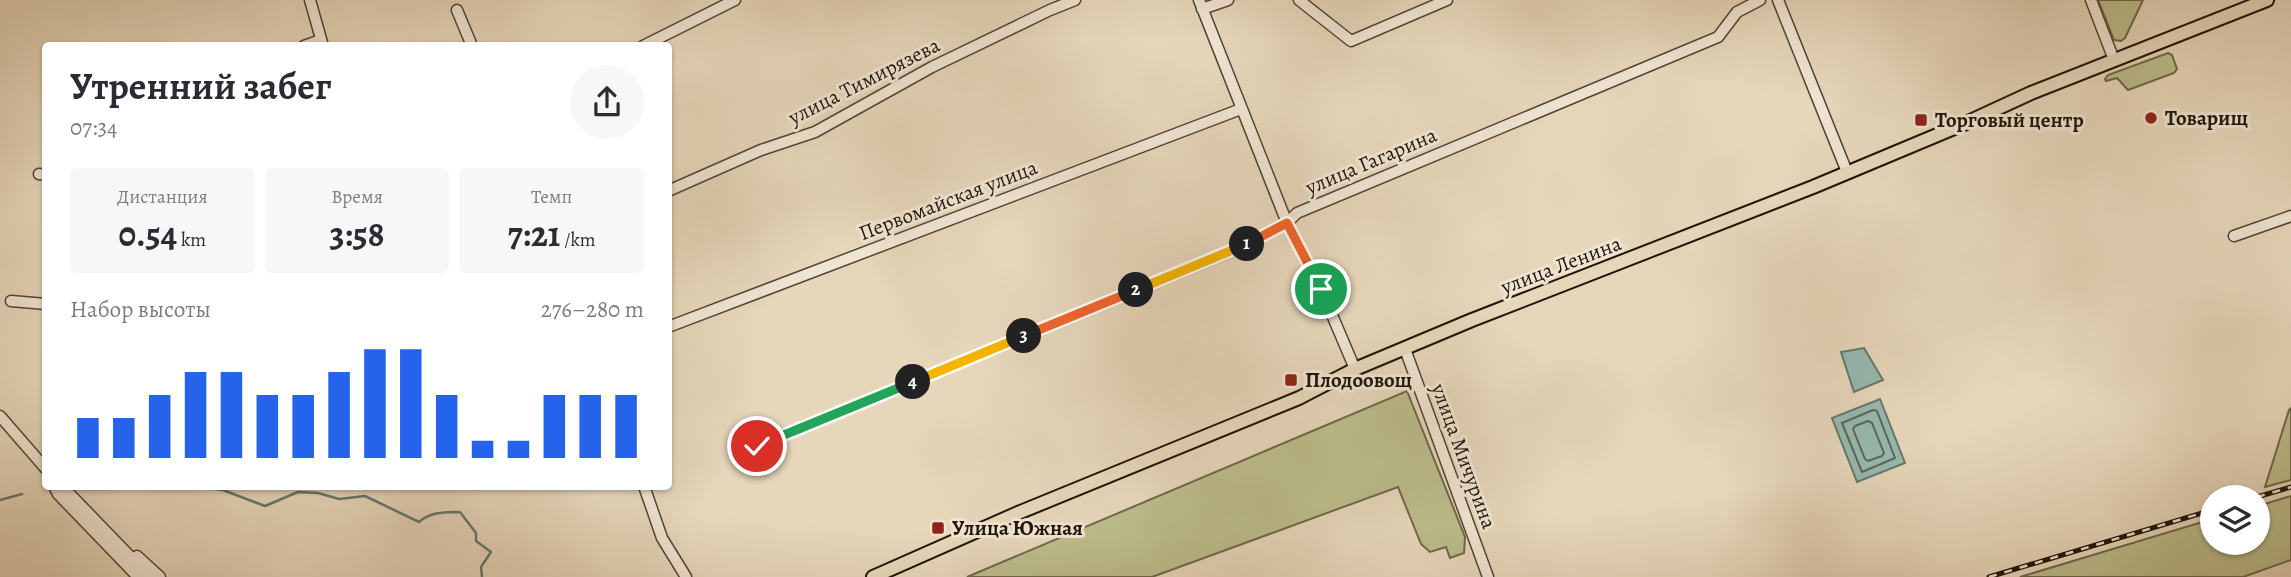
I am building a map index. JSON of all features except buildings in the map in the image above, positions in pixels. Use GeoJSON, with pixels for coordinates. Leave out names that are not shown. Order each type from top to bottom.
{"type":"FeatureCollection","features":[{"type":"Feature","properties":{"kind":"main road","name":"улица Ленина"},"geometry":{"type":"LineString","coordinates":[[873,577],[1018,513],[1299,398],[1355,369],[1847,172],[2031,93],[2267,0]]}},
{"type":"Feature","properties":{"kind":"street"},"geometry":{"type":"LineString","coordinates":[[651,42],[735,0]]}},
{"type":"Feature","properties":{"kind":"street","name":"улица Тимирязева"},"geometry":{"type":"LineString","coordinates":[[672,189],[761,150],[816,132],[932,67],[1074,0]]}},
{"type":"Feature","properties":{"kind":"street"},"geometry":{"type":"LineString","coordinates":[[1228,0],[1200,5],[1287,223],[1321,289],[1355,369]]}},
{"type":"Feature","properties":{"kind":"street"},"geometry":{"type":"LineString","coordinates":[[1299,0],[1351,41],[1447,0]]}},
{"type":"Feature","properties":{"kind":"street","name":"улица Гагарина"},"geometry":{"type":"LineString","coordinates":[[757,446],[1232,251],[1287,223],[1297,213],[1718,37],[1737,12],[1760,0]]}},
{"type":"Feature","properties":{"kind":"street"},"geometry":{"type":"LineString","coordinates":[[1778,0],[1847,172]]}},
{"type":"Feature","properties":{"kind":"street"},"geometry":{"type":"LineString","coordinates":[[2091,0],[2115,60]]}},
{"type":"Feature","properties":{"kind":"street"},"geometry":{"type":"LineString","coordinates":[[313,1],[322,42]]}},
{"type":"Feature","properties":{"kind":"street"},"geometry":{"type":"LineString","coordinates":[[457,10],[470,42]]}},
{"type":"Feature","properties":{"kind":"street","name":"Первомайская улица"},"geometry":{"type":"LineString","coordinates":[[672,325],[1241,109]]}},
{"type":"Feature","properties":{"kind":"street"},"geometry":{"type":"LineString","coordinates":[[2234,236],[2291,216]]}},
{"type":"Feature","properties":{"kind":"street"},"geometry":{"type":"LineString","coordinates":[[11,301],[42,304]]}},
{"type":"Feature","properties":{"kind":"street","name":"улица Мичурина"},"geometry":{"type":"LineString","coordinates":[[1405,349],[1488,577]]}},
{"type":"Feature","properties":{"kind":"street"},"geometry":{"type":"LineString","coordinates":[[0,416],[42,464]]}},
{"type":"Feature","properties":{"kind":"street"},"geometry":{"type":"LineString","coordinates":[[56,490],[135,575]]}},
{"type":"Feature","properties":{"kind":"street"},"geometry":{"type":"LineString","coordinates":[[66,490],[150,577]]}},
{"type":"Feature","properties":{"kind":"street"},"geometry":{"type":"LineString","coordinates":[[645,490],[662,538],[686,577]]}},
{"type":"Feature","properties":{"kind":"street"},"geometry":{"type":"LineString","coordinates":[[100,528],[160,577]]}},
{"type":"Feature","properties":{"kind":"green space"},"geometry":{"type":"Polygon","coordinates":[[[2098,0],[2143,0],[2125,38],[2121,41],[2114,40],[2098,0]]]}},
{"type":"Feature","properties":{"kind":"green space"},"geometry":{"type":"Polygon","coordinates":[[[2168,53],[2172,55],[2177,69],[2174,73],[2128,90],[2117,78],[2105,79],[2108,75],[2168,53]]]}},
{"type":"Feature","properties":{"kind":"green space"},"geometry":{"type":"Polygon","coordinates":[[[1407,391],[1465,537],[1464,553],[1450,558],[1446,547],[1430,552],[1421,544],[1398,487],[1152,577],[967,577],[1407,391]]]}},
{"type":"Feature","properties":{"kind":"green space"},"geometry":{"type":"Polygon","coordinates":[[[2291,408],[2291,480],[2266,485],[2291,408]]]}},
{"type":"Feature","properties":{"kind":"green space"},"geometry":{"type":"Polygon","coordinates":[[[2291,496],[2291,560],[2243,577],[2020,577],[2200,523],[2200,555],[2270,555],[2270,502],[2291,496]]]}},
{"type":"Feature","properties":{"kind":"water"},"geometry":{"type":"Polygon","coordinates":[[[1864,348],[1883,380],[1854,392],[1841,352],[1864,348]]]}},
{"type":"Feature","properties":{"kind":"water"},"geometry":{"type":"Polygon","coordinates":[[[1880,399],[1905,463],[1857,482],[1832,418],[1880,399]]]}},
{"type":"Feature","properties":{"kind":"waterway"},"geometry":{"type":"LineString","coordinates":[[223,490],[265,506],[298,492],[318,493],[339,499],[365,496],[419,522],[433,514],[460,512],[476,533],[476,541],[491,552],[481,567],[482,577]]}},
{"type":"Feature","properties":{"kind":"waterway"},"geometry":{"type":"LineString","coordinates":[[0,500],[22,494]]}},
{"type":"Feature","properties":{"kind":"railway"},"geometry":{"type":"LineString","coordinates":[[2270,493],[2291,487]]}},
{"type":"Feature","properties":{"kind":"railway"},"geometry":{"type":"LineString","coordinates":[[1989,577],[2200,514]]}},
{"type":"Feature","properties":{"kind":"place","name":"Товарищ"},"geometry":{"type":"Point","coordinates":[2151,118]}},
{"type":"Feature","properties":{"kind":"place","name":"Торговый центр"},"geometry":{"type":"Point","coordinates":[1921,120]}},
{"type":"Feature","properties":{"kind":"place","name":"Плодоовощ"},"geometry":{"type":"Point","coordinates":[1291,380]}},
{"type":"Feature","properties":{"kind":"place","name":"Улица Южная"},"geometry":{"type":"Point","coordinates":[938,528]}},
{"type":"Feature","properties":{"kind":"route"},"geometry":{"type":"LineString","coordinates":[[757,446],[1244,246],[1287,223],[1321,289]]}}]}
